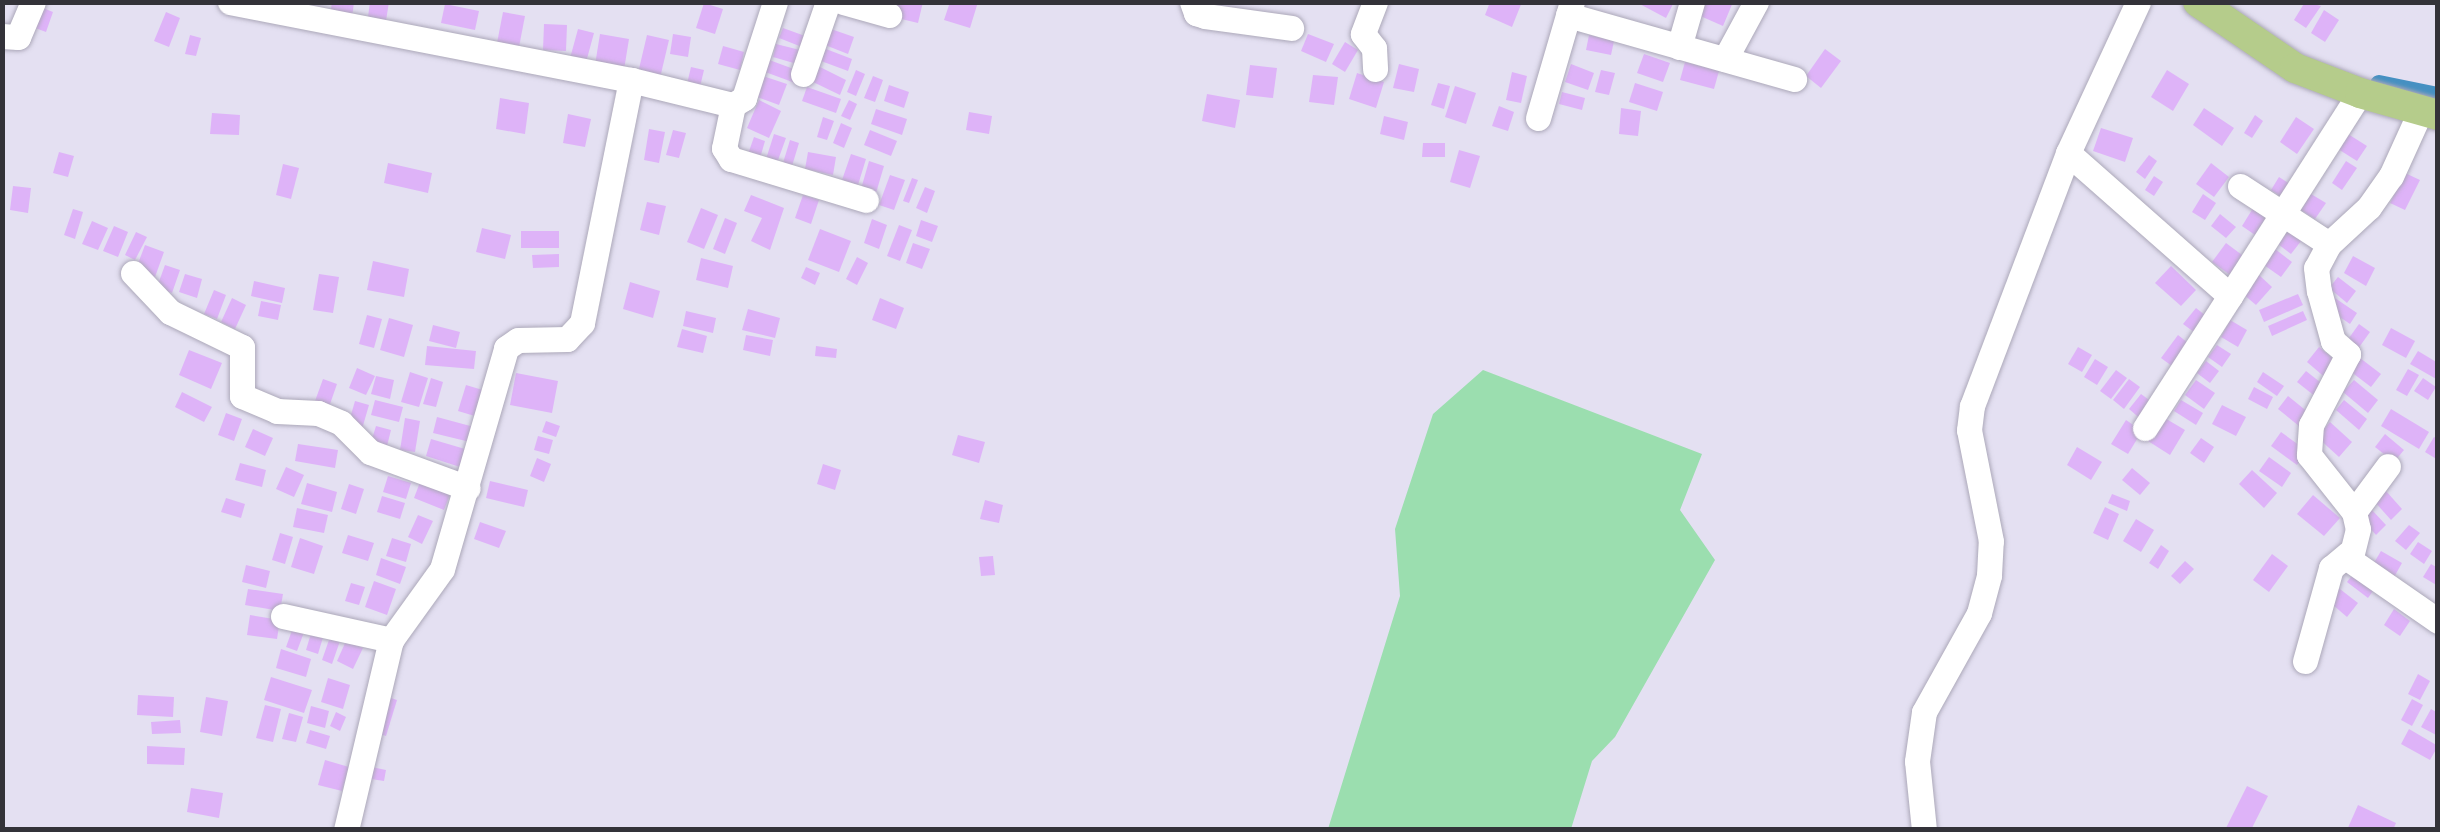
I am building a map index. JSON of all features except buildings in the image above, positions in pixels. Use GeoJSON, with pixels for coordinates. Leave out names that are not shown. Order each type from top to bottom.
{"type":"FeatureCollection","features":[{"type":"Feature","properties":{"kind":"main road"},"geometry":{"type":"LineString","coordinates":[[2198,2],[2295,68],[2360,93],[2429,113]]}},
{"type":"Feature","properties":{"kind":"street"},"geometry":{"type":"LineString","coordinates":[[2,36],[18,37],[33,2]]}},
{"type":"Feature","properties":{"kind":"street"},"geometry":{"type":"LineString","coordinates":[[230,2],[317,12],[733,105]]}},
{"type":"Feature","properties":{"kind":"street"},"geometry":{"type":"LineString","coordinates":[[774,2],[744,98],[733,105],[724,148],[732,159],[866,200]]}},
{"type":"Feature","properties":{"kind":"street"},"geometry":{"type":"LineString","coordinates":[[803,74],[828,2]]}},
{"type":"Feature","properties":{"kind":"street"},"geometry":{"type":"LineString","coordinates":[[843,2],[889,15]]}},
{"type":"Feature","properties":{"kind":"street"},"geometry":{"type":"LineString","coordinates":[[1192,2],[1196,13],[1205,16],[1291,28]]}},
{"type":"Feature","properties":{"kind":"street"},"geometry":{"type":"LineString","coordinates":[[1375,2],[1363,34],[1374,48],[1375,69]]}},
{"type":"Feature","properties":{"kind":"street"},"geometry":{"type":"LineString","coordinates":[[1679,46],[1692,2]]}},
{"type":"Feature","properties":{"kind":"street"},"geometry":{"type":"LineString","coordinates":[[1724,59],[1756,2]]}},
{"type":"Feature","properties":{"kind":"street"},"geometry":{"type":"LineString","coordinates":[[1924,830],[1917,761],[1924,712],[1979,613],[1989,575],[1990,541],[1969,430],[1972,406],[2068,152],[2138,2]]}},
{"type":"Feature","properties":{"kind":"street"},"geometry":{"type":"LineString","coordinates":[[1538,118],[1570,9],[1794,79]]}},
{"type":"Feature","properties":{"kind":"street"},"geometry":{"type":"LineString","coordinates":[[346,830],[391,640],[442,569],[506,348],[518,340],[567,339],[582,323],[631,80]]}},
{"type":"Feature","properties":{"kind":"street"},"geometry":{"type":"LineString","coordinates":[[2145,428],[2360,93]]}},
{"type":"Feature","properties":{"kind":"street"},"geometry":{"type":"LineString","coordinates":[[2429,113],[2370,207],[2329,244],[2316,268],[2324,319],[2333,341],[2348,354],[2312,425],[2309,455],[2317,471],[2354,512],[2358,529],[2350,560],[2438,621]]}},
{"type":"Feature","properties":{"kind":"street"},"geometry":{"type":"LineString","coordinates":[[2068,152],[2230,296]]}},
{"type":"Feature","properties":{"kind":"street"},"geometry":{"type":"LineString","coordinates":[[2240,186],[2329,244]]}},
{"type":"Feature","properties":{"kind":"street"},"geometry":{"type":"LineString","coordinates":[[134,274],[170,312],[242,347],[242,396],[277,411],[318,413],[341,422],[370,452],[468,488]]}},
{"type":"Feature","properties":{"kind":"street"},"geometry":{"type":"LineString","coordinates":[[2354,512],[2388,466]]}},
{"type":"Feature","properties":{"kind":"street"},"geometry":{"type":"LineString","coordinates":[[2305,661],[2331,568],[2349,553]]}},
{"type":"Feature","properties":{"kind":"street"},"geometry":{"type":"LineString","coordinates":[[283,616],[391,640]]}},
{"type":"Feature","properties":{"kind":"green space"},"geometry":{"type":"Polygon","coordinates":[[[1483,370],[1702,454],[1680,510],[1715,560],[1615,737],[1592,761],[1571,829],[1328,829],[1400,596],[1395,529],[1433,414],[1483,370]]]}},
{"type":"Feature","properties":{"kind":"waterway"},"geometry":{"type":"LineString","coordinates":[[2379,84],[2438,96]]}}]}
